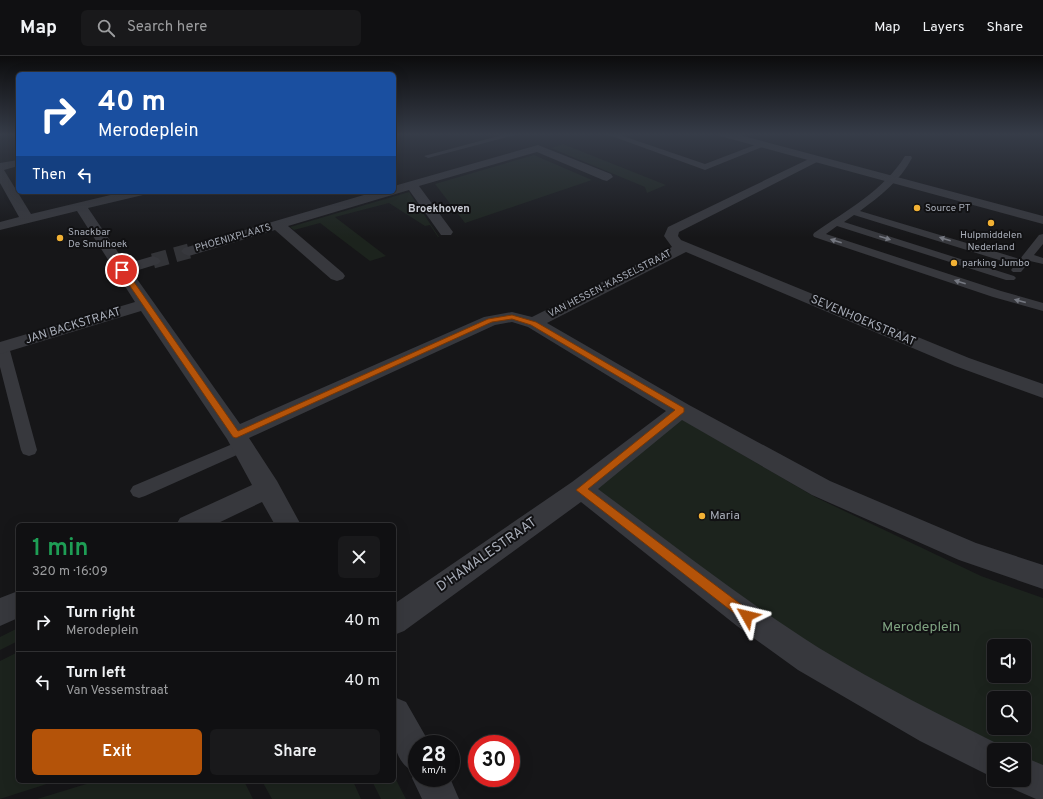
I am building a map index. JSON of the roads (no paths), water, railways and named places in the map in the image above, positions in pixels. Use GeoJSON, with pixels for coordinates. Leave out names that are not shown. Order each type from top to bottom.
{"type":"FeatureCollection","features":[{"type":"Feature","properties":{"kind":"street"},"geometry":{"type":"LineString","coordinates":[[396,189],[468,169]]}},
{"type":"Feature","properties":{"kind":"street"},"geometry":{"type":"LineString","coordinates":[[587,169],[607,177]]}},
{"type":"Feature","properties":{"kind":"street","name":"VAN HESSEN-KASSELSTRAAT"},"geometry":{"type":"LineString","coordinates":[[685,246],[676,243],[671,236],[673,230],[797,169]]}},
{"type":"Feature","properties":{"kind":"street"},"geometry":{"type":"LineString","coordinates":[[847,169],[1043,220]]}},
{"type":"Feature","properties":{"kind":"street"},"geometry":{"type":"LineString","coordinates":[[0,172],[27,219]]}},
{"type":"Feature","properties":{"kind":"street"},"geometry":{"type":"LineString","coordinates":[[412,185],[446,232]]}},
{"type":"Feature","properties":{"kind":"street"},"geometry":{"type":"LineString","coordinates":[[0,226],[83,201],[127,194]]}},
{"type":"Feature","properties":{"kind":"street","name":"PHOENIXPLAATS"},"geometry":{"type":"LineString","coordinates":[[189,251],[381,194]]}},
{"type":"Feature","properties":{"kind":"street"},"geometry":{"type":"LineString","coordinates":[[83,201],[122,270],[239,440],[287,523]]}},
{"type":"Feature","properties":{"kind":"street","name":"PHOENIXPLAATS"},"geometry":{"type":"LineString","coordinates":[[278,225],[338,276]]}},
{"type":"Feature","properties":{"kind":"street","name":"VAN HESSEN-KASSELSTRAAT"},"geometry":{"type":"LineString","coordinates":[[239,440],[490,320],[512,317],[534,323],[685,246]]}},
{"type":"Feature","properties":{"kind":"street","name":"SEVENHOEKSTRAAT"},"geometry":{"type":"LineString","coordinates":[[685,246],[962,362],[1043,392]]}},
{"type":"Feature","properties":{"kind":"street"},"geometry":{"type":"LineString","coordinates":[[122,270],[154,261]]}},
{"type":"Feature","properties":{"kind":"street","name":"JAN BACKSTRAAT"},"geometry":{"type":"LineString","coordinates":[[1,348],[145,304]]}},
{"type":"Feature","properties":{"kind":"street"},"geometry":{"type":"LineString","coordinates":[[534,323],[681,410],[821,488],[969,552],[1043,577]]}},
{"type":"Feature","properties":{"kind":"street"},"geometry":{"type":"LineString","coordinates":[[681,410],[581,490],[747,616],[809,659],[932,729],[987,756]]}},
{"type":"Feature","properties":{"kind":"street"},"geometry":{"type":"LineString","coordinates":[[193,523],[268,488]]}},
{"type":"Feature","properties":{"kind":"street","name":"D'HAMALESTRAAT"},"geometry":{"type":"LineString","coordinates":[[396,620],[581,490]]}},
{"type":"Feature","properties":{"kind":"street"},"geometry":{"type":"LineString","coordinates":[[0,612],[16,605]]}},
{"type":"Feature","properties":{"kind":"street"},"geometry":{"type":"LineString","coordinates":[[396,718],[408,739]]}},
{"type":"Feature","properties":{"kind":"street"},"geometry":{"type":"LineString","coordinates":[[1031,778],[1043,784]]}},
{"type":"Feature","properties":{"kind":"street"},"geometry":{"type":"LineString","coordinates":[[435,787],[441,799]]}},
{"type":"Feature","properties":{"kind":"lane"},"geometry":{"type":"LineString","coordinates":[[902,169],[893,181],[818,235],[997,294],[1043,307]]}},
{"type":"Feature","properties":{"kind":"lane"},"geometry":{"type":"LineString","coordinates":[[851,211],[1025,260],[1043,261]]}},
{"type":"Feature","properties":{"kind":"lane"},"geometry":{"type":"LineString","coordinates":[[835,222],[1010,278]]}},
{"type":"Feature","properties":{"kind":"lane"},"geometry":{"type":"LineString","coordinates":[[997,294],[1043,237]]}},
{"type":"Feature","properties":{"kind":"lane"},"geometry":{"type":"LineString","coordinates":[[1,348],[29,450]]}},
{"type":"Feature","properties":{"kind":"lane"},"geometry":{"type":"LineString","coordinates":[[139,491],[239,440]]}},
{"type":"Feature","properties":{"kind":"tunnel"},"geometry":{"type":"LineString","coordinates":[[153,261],[189,251]]}},
{"type":"Feature","properties":{"kind":"place","name":"Source PT"},"geometry":{"type":"Point","coordinates":[917,208]}},
{"type":"Feature","properties":{"kind":"place","name":"Hulpmiddelen Nederland"},"geometry":{"type":"Point","coordinates":[991,223]}},
{"type":"Feature","properties":{"kind":"place","name":"Snackbar De Smulhoek"},"geometry":{"type":"Point","coordinates":[60,238]}},
{"type":"Feature","properties":{"kind":"place","name":"parking Jumbo"},"geometry":{"type":"Point","coordinates":[954,263]}},
{"type":"Feature","properties":{"kind":"place","name":"Maria"},"geometry":{"type":"Point","coordinates":[702,516]}},
{"type":"Feature","properties":{"kind":"district","name":"Broekhoven"},"geometry":{"type":"Point","coordinates":[439,209]}},
{"type":"Feature","properties":{"kind":"park label","name":"Merodeplein"},"geometry":{"type":"Point","coordinates":[921,627]}}]}
